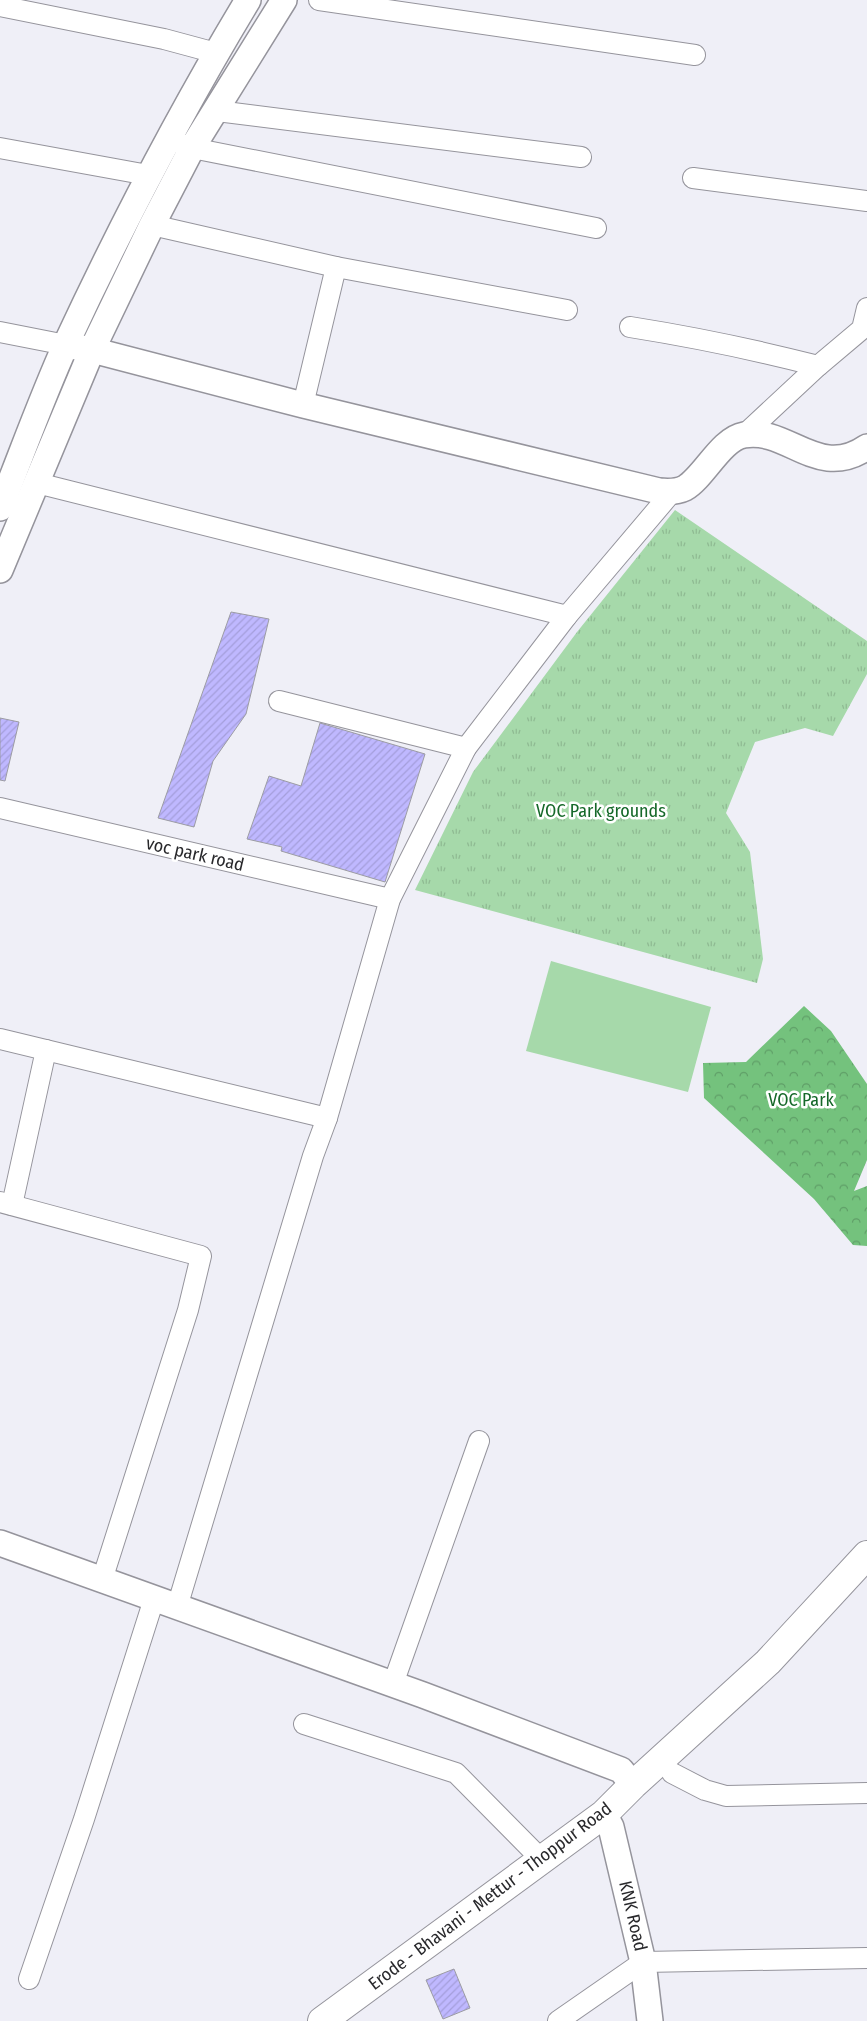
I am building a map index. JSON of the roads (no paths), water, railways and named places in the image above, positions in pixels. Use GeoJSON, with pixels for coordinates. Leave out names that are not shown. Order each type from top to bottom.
{"type":"FeatureCollection","features":[{"type":"Feature","properties":{"kind":"highway","name":"Erode - Bhavani - Mettur - Thoppur Road"},"geometry":{"type":"LineString","coordinates":[[322,2021],[542,1860],[608,1820],[633,1785],[768,1662],[867,1555]]}},
{"type":"Feature","properties":{"kind":"highway","name":"Erode - Bhavani - Mettur - Thoppur Road"},"geometry":{"type":"LineString","coordinates":[[349,2021],[608,1820],[672,1773],[782,1668],[867,1574]]}},
{"type":"Feature","properties":{"kind":"main road"},"geometry":{"type":"LineString","coordinates":[[0,508],[66,345],[148,175],[248,0]]}},
{"type":"Feature","properties":{"kind":"main road"},"geometry":{"type":"LineString","coordinates":[[0,570],[92,350],[152,226],[192,148],[217,111],[284,0]]}},
{"type":"Feature","properties":{"kind":"main road"},"geometry":{"type":"LineString","coordinates":[[66,345],[659,492],[672,492],[686,488],[733,438],[745,434],[769,436],[825,459],[856,455],[867,447]]}},
{"type":"Feature","properties":{"kind":"main road"},"geometry":{"type":"LineString","coordinates":[[0,1543],[393,1684],[621,1770],[633,1785]]}},
{"type":"Feature","properties":{"kind":"main road","name":"KNK Road"},"geometry":{"type":"LineString","coordinates":[[608,1820],[643,1962],[650,2021]]}},
{"type":"Feature","properties":{"kind":"street"},"geometry":{"type":"LineString","coordinates":[[319,0],[695,55]]}},
{"type":"Feature","properties":{"kind":"street"},"geometry":{"type":"LineString","coordinates":[[0,6],[164,39],[216,53]]}},
{"type":"Feature","properties":{"kind":"street"},"geometry":{"type":"LineString","coordinates":[[217,111],[581,157]]}},
{"type":"Feature","properties":{"kind":"street"},"geometry":{"type":"LineString","coordinates":[[168,139],[192,148],[596,228]]}},
{"type":"Feature","properties":{"kind":"street"},"geometry":{"type":"LineString","coordinates":[[0,148],[148,175]]}},
{"type":"Feature","properties":{"kind":"street"},"geometry":{"type":"LineString","coordinates":[[693,178],[867,202]]}},
{"type":"Feature","properties":{"kind":"street"},"geometry":{"type":"LineString","coordinates":[[152,226],[336,267],[567,310]]}},
{"type":"Feature","properties":{"kind":"street"},"geometry":{"type":"LineString","coordinates":[[303,405],[336,267]]}},
{"type":"Feature","properties":{"kind":"street"},"geometry":{"type":"LineString","coordinates":[[745,434],[818,366],[862,329],[867,308]]}},
{"type":"Feature","properties":{"kind":"street"},"geometry":{"type":"LineString","coordinates":[[630,327],[691,336],[818,366]]}},
{"type":"Feature","properties":{"kind":"street"},"geometry":{"type":"LineString","coordinates":[[0,332],[66,345]]}},
{"type":"Feature","properties":{"kind":"street"},"geometry":{"type":"LineString","coordinates":[[37,483],[567,616]]}},
{"type":"Feature","properties":{"kind":"street"},"geometry":{"type":"LineString","coordinates":[[29,1979],[84,1819],[165,1603],[327,1118],[390,899],[466,748],[567,616],[672,492]]}},
{"type":"Feature","properties":{"kind":"street"},"geometry":{"type":"LineString","coordinates":[[279,701],[466,748]]}},
{"type":"Feature","properties":{"kind":"street","name":"voc park road"},"geometry":{"type":"LineString","coordinates":[[0,808],[390,899]]}},
{"type":"Feature","properties":{"kind":"street"},"geometry":{"type":"LineString","coordinates":[[0,1039],[327,1118]]}},
{"type":"Feature","properties":{"kind":"street"},"geometry":{"type":"LineString","coordinates":[[46,1050],[6,1203],[201,1256],[188,1310],[102,1580]]}},
{"type":"Feature","properties":{"kind":"street"},"geometry":{"type":"LineString","coordinates":[[393,1684],[479,1441]]}},
{"type":"Feature","properties":{"kind":"street"},"geometry":{"type":"LineString","coordinates":[[304,1724],[456,1773],[542,1860]]}},
{"type":"Feature","properties":{"kind":"street"},"geometry":{"type":"LineString","coordinates":[[672,1773],[705,1790],[726,1796],[867,1793]]}},
{"type":"Feature","properties":{"kind":"street"},"geometry":{"type":"LineString","coordinates":[[558,2021],[643,1962],[867,1958]]}},
{"type":"Feature","properties":{"kind":"park label","name":"VOC Park grounds"},"geometry":{"type":"Point","coordinates":[601,811]}},
{"type":"Feature","properties":{"kind":"park label","name":"VOC Park"},"geometry":{"type":"Point","coordinates":[801,1100]}}]}
